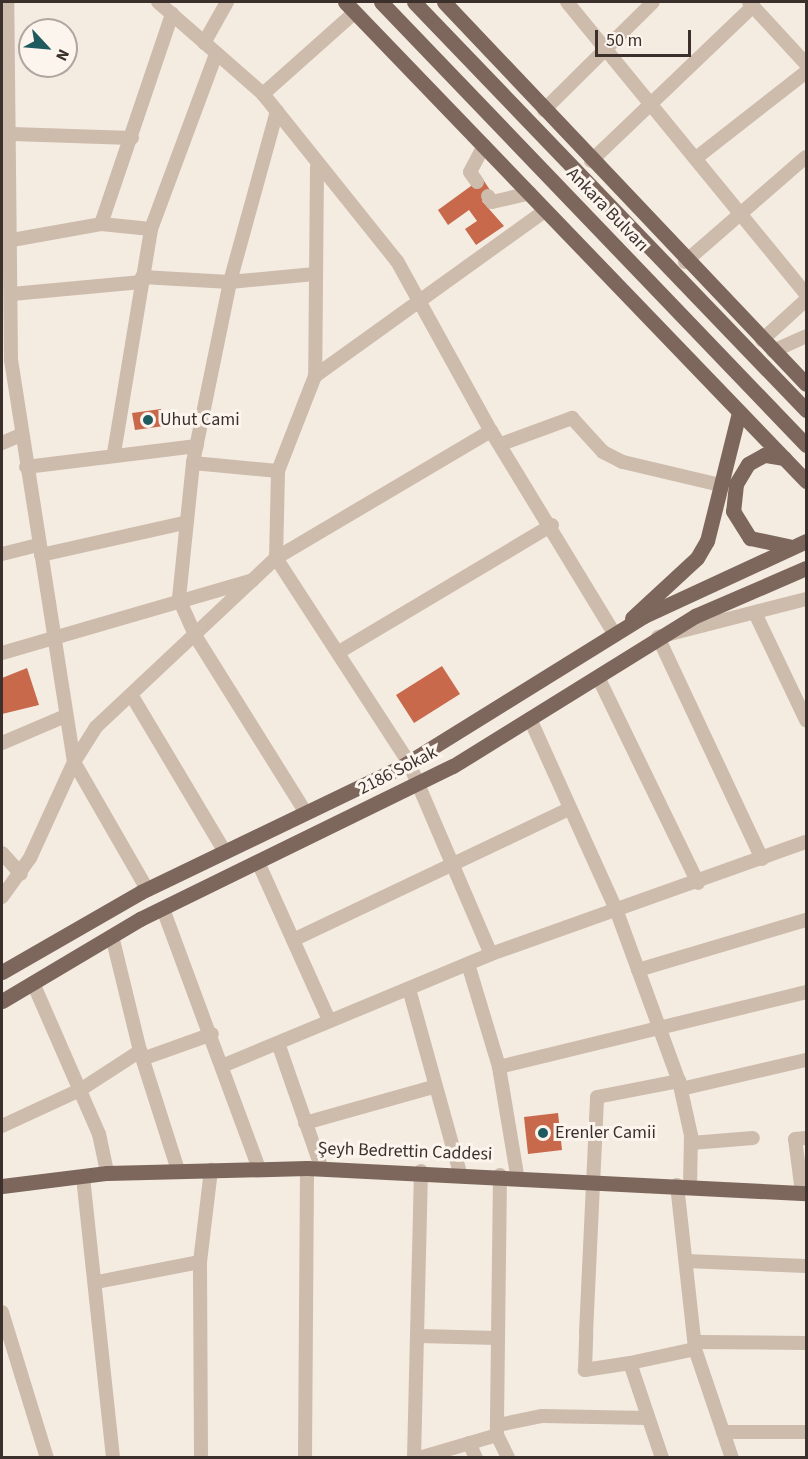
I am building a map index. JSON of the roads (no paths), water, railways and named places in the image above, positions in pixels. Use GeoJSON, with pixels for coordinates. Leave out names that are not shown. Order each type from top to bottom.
{"type":"FeatureCollection","features":[{"type":"Feature","properties":{"kind":"main road","name":"Ankara Bulvarı"},"geometry":{"type":"LineString","coordinates":[[381,2],[807,445]]}},
{"type":"Feature","properties":{"kind":"main road","name":"Ankara Bulvarı"},"geometry":{"type":"LineString","coordinates":[[414,2],[807,410]]}},
{"type":"Feature","properties":{"kind":"main road"},"geometry":{"type":"LineString","coordinates":[[444,2],[685,262],[807,384]]}},
{"type":"Feature","properties":{"kind":"main road"},"geometry":{"type":"LineString","coordinates":[[350,7],[807,481]]}},
{"type":"Feature","properties":{"kind":"main road"},"geometry":{"type":"LineString","coordinates":[[615,635],[697,558],[712,524],[739,413]]}},
{"type":"Feature","properties":{"kind":"main road"},"geometry":{"type":"LineString","coordinates":[[784,458],[764,455],[748,464],[736,484],[733,511],[750,538],[801,543]]}},
{"type":"Feature","properties":{"kind":"main road","name":"2186 Sokak"},"geometry":{"type":"LineString","coordinates":[[2,972],[147,889],[409,763],[615,635],[801,543]]}},
{"type":"Feature","properties":{"kind":"main road","name":"2186 Sokak"},"geometry":{"type":"LineString","coordinates":[[2,1001],[112,936],[163,909],[419,783],[531,719],[658,637],[807,568]]}},
{"type":"Feature","properties":{"kind":"main road","name":"Şeyh Bedrettin Caddesi"},"geometry":{"type":"LineString","coordinates":[[2,1186],[107,1173],[315,1168],[517,1175],[804,1192]]}},
{"type":"Feature","properties":{"kind":"street"},"geometry":{"type":"LineString","coordinates":[[7,2],[6,57],[12,134],[9,247],[12,294],[6,363],[21,435],[54,635],[63,717],[74,762],[147,889]]}},
{"type":"Feature","properties":{"kind":"street"},"geometry":{"type":"LineString","coordinates":[[158,2],[263,94],[317,168],[423,300],[491,431],[552,525],[615,635]]}},
{"type":"Feature","properties":{"kind":"street"},"geometry":{"type":"LineString","coordinates":[[204,43],[226,2]]}},
{"type":"Feature","properties":{"kind":"street"},"geometry":{"type":"LineString","coordinates":[[567,2],[609,48],[739,215],[807,294]]}},
{"type":"Feature","properties":{"kind":"street"},"geometry":{"type":"LineString","coordinates":[[544,110],[653,2]]}},
{"type":"Feature","properties":{"kind":"street"},"geometry":{"type":"LineString","coordinates":[[591,161],[654,103],[751,4],[806,65],[696,158]]}},
{"type":"Feature","properties":{"kind":"street"},"geometry":{"type":"LineString","coordinates":[[263,94],[350,7]]}},
{"type":"Feature","properties":{"kind":"street"},"geometry":{"type":"LineString","coordinates":[[101,224],[132,138],[172,14]]}},
{"type":"Feature","properties":{"kind":"street"},"geometry":{"type":"LineString","coordinates":[[114,453],[134,352],[150,229],[216,54]]}},
{"type":"Feature","properties":{"kind":"street"},"geometry":{"type":"LineString","coordinates":[[277,111],[230,282],[193,463],[184,523],[179,598],[196,637],[306,813]]}},
{"type":"Feature","properties":{"kind":"street"},"geometry":{"type":"LineString","coordinates":[[12,134],[132,138]]}},
{"type":"Feature","properties":{"kind":"street"},"geometry":{"type":"LineString","coordinates":[[477,182],[470,172],[484,146]]}},
{"type":"Feature","properties":{"kind":"street"},"geometry":{"type":"LineString","coordinates":[[685,262],[807,157]]}},
{"type":"Feature","properties":{"kind":"street"},"geometry":{"type":"LineString","coordinates":[[317,168],[315,376],[278,471],[276,558],[409,763],[491,954]]}},
{"type":"Feature","properties":{"kind":"street"},"geometry":{"type":"LineString","coordinates":[[488,196],[492,202],[530,193]]}},
{"type":"Feature","properties":{"kind":"street"},"geometry":{"type":"LineString","coordinates":[[315,376],[546,210]]}},
{"type":"Feature","properties":{"kind":"street"},"geometry":{"type":"LineString","coordinates":[[9,247],[101,224],[150,229]]}},
{"type":"Feature","properties":{"kind":"street"},"geometry":{"type":"LineString","coordinates":[[12,294],[142,280],[230,282],[315,274]]}},
{"type":"Feature","properties":{"kind":"street"},"geometry":{"type":"LineString","coordinates":[[762,340],[807,300]]}},
{"type":"Feature","properties":{"kind":"street"},"geometry":{"type":"LineString","coordinates":[[773,351],[807,336]]}},
{"type":"Feature","properties":{"kind":"street"},"geometry":{"type":"LineString","coordinates":[[501,444],[572,418],[603,452],[623,462],[720,485]]}},
{"type":"Feature","properties":{"kind":"street"},"geometry":{"type":"LineString","coordinates":[[2,897],[21,874],[74,762],[96,727],[196,637],[276,558],[491,431]]}},
{"type":"Feature","properties":{"kind":"street"},"geometry":{"type":"LineString","coordinates":[[2,443],[21,435]]}},
{"type":"Feature","properties":{"kind":"street"},"geometry":{"type":"LineString","coordinates":[[26,467],[114,453],[197,446]]}},
{"type":"Feature","properties":{"kind":"street"},"geometry":{"type":"LineString","coordinates":[[193,463],[278,471]]}},
{"type":"Feature","properties":{"kind":"street"},"geometry":{"type":"LineString","coordinates":[[2,554],[39,550],[184,523]]}},
{"type":"Feature","properties":{"kind":"street"},"geometry":{"type":"LineString","coordinates":[[339,652],[552,525]]}},
{"type":"Feature","properties":{"kind":"street"},"geometry":{"type":"LineString","coordinates":[[2,653],[179,598],[253,580]]}},
{"type":"Feature","properties":{"kind":"street"},"geometry":{"type":"LineString","coordinates":[[762,859],[658,637],[807,598]]}},
{"type":"Feature","properties":{"kind":"street"},"geometry":{"type":"LineString","coordinates":[[755,612],[807,720]]}},
{"type":"Feature","properties":{"kind":"street"},"geometry":{"type":"LineString","coordinates":[[598,677],[698,883]]}},
{"type":"Feature","properties":{"kind":"street"},"geometry":{"type":"LineString","coordinates":[[132,696],[225,852]]}},
{"type":"Feature","properties":{"kind":"street"},"geometry":{"type":"LineString","coordinates":[[2,743],[63,717]]}},
{"type":"Feature","properties":{"kind":"street"},"geometry":{"type":"LineString","coordinates":[[531,719],[569,809],[617,912],[638,969],[657,1032],[680,1085],[691,1143],[684,1186],[686,1261],[696,1346],[732,1458]]}},
{"type":"Feature","properties":{"kind":"street"},"geometry":{"type":"LineString","coordinates":[[293,940],[451,863],[569,809]]}},
{"type":"Feature","properties":{"kind":"street"},"geometry":{"type":"LineString","coordinates":[[222,1066],[491,954],[617,912],[807,842]]}},
{"type":"Feature","properties":{"kind":"street"},"geometry":{"type":"LineString","coordinates":[[2,853],[21,874]]}},
{"type":"Feature","properties":{"kind":"street"},"geometry":{"type":"LineString","coordinates":[[258,862],[329,1020]]}},
{"type":"Feature","properties":{"kind":"street"},"geometry":{"type":"LineString","coordinates":[[163,909],[212,1034],[259,1168]]}},
{"type":"Feature","properties":{"kind":"street"},"geometry":{"type":"LineString","coordinates":[[638,969],[807,920]]}},
{"type":"Feature","properties":{"kind":"street"},"geometry":{"type":"LineString","coordinates":[[112,936],[143,1054],[178,1170]]}},
{"type":"Feature","properties":{"kind":"street"},"geometry":{"type":"LineString","coordinates":[[468,964],[500,1067],[517,1175]]}},
{"type":"Feature","properties":{"kind":"street"},"geometry":{"type":"LineString","coordinates":[[33,983],[99,1134],[107,1173]]}},
{"type":"Feature","properties":{"kind":"street"},"geometry":{"type":"LineString","coordinates":[[409,989],[433,1087],[460,1173]]}},
{"type":"Feature","properties":{"kind":"street"},"geometry":{"type":"LineString","coordinates":[[500,1067],[657,1032],[807,992]]}},
{"type":"Feature","properties":{"kind":"street"},"geometry":{"type":"LineString","coordinates":[[2,1126],[80,1090],[143,1054],[212,1034]]}},
{"type":"Feature","properties":{"kind":"street"},"geometry":{"type":"LineString","coordinates":[[279,1043],[305,1123],[315,1168],[305,1458]]}},
{"type":"Feature","properties":{"kind":"street"},"geometry":{"type":"LineString","coordinates":[[807,1060],[680,1085],[597,1097],[585,1370],[630,1363],[696,1346],[807,1342]]}},
{"type":"Feature","properties":{"kind":"street"},"geometry":{"type":"LineString","coordinates":[[305,1123],[433,1087]]}},
{"type":"Feature","properties":{"kind":"street"},"geometry":{"type":"LineString","coordinates":[[691,1143],[753,1138]]}},
{"type":"Feature","properties":{"kind":"street"},"geometry":{"type":"LineString","coordinates":[[804,1192],[795,1139],[807,1138]]}},
{"type":"Feature","properties":{"kind":"street"},"geometry":{"type":"LineString","coordinates":[[201,1458],[200,1262],[211,1170]]}},
{"type":"Feature","properties":{"kind":"street"},"geometry":{"type":"LineString","coordinates":[[414,1458],[421,1171]]}},
{"type":"Feature","properties":{"kind":"street"},"geometry":{"type":"LineString","coordinates":[[500,1175],[496,1338],[497,1430],[508,1458]]}},
{"type":"Feature","properties":{"kind":"street"},"geometry":{"type":"LineString","coordinates":[[83,1177],[97,1282],[113,1458]]}},
{"type":"Feature","properties":{"kind":"street"},"geometry":{"type":"LineString","coordinates":[[686,1261],[807,1266]]}},
{"type":"Feature","properties":{"kind":"street"},"geometry":{"type":"LineString","coordinates":[[97,1282],[200,1262]]}},
{"type":"Feature","properties":{"kind":"street"},"geometry":{"type":"LineString","coordinates":[[2,1312],[47,1458]]}},
{"type":"Feature","properties":{"kind":"street"},"geometry":{"type":"LineString","coordinates":[[418,1336],[496,1338]]}},
{"type":"Feature","properties":{"kind":"street"},"geometry":{"type":"LineString","coordinates":[[630,1363],[662,1458]]}},
{"type":"Feature","properties":{"kind":"street"},"geometry":{"type":"LineString","coordinates":[[419,1458],[469,1443],[497,1430],[542,1416],[648,1418]]}},
{"type":"Feature","properties":{"kind":"street"},"geometry":{"type":"LineString","coordinates":[[723,1432],[807,1432]]}},
{"type":"Feature","properties":{"kind":"street"},"geometry":{"type":"LineString","coordinates":[[469,1443],[476,1458]]}},
{"type":"Feature","properties":{"kind":"place","name":"Uhut Cami"},"geometry":{"type":"Point","coordinates":[148,420]}},
{"type":"Feature","properties":{"kind":"place","name":"Erenler Camii"},"geometry":{"type":"Point","coordinates":[543,1133]}}]}
